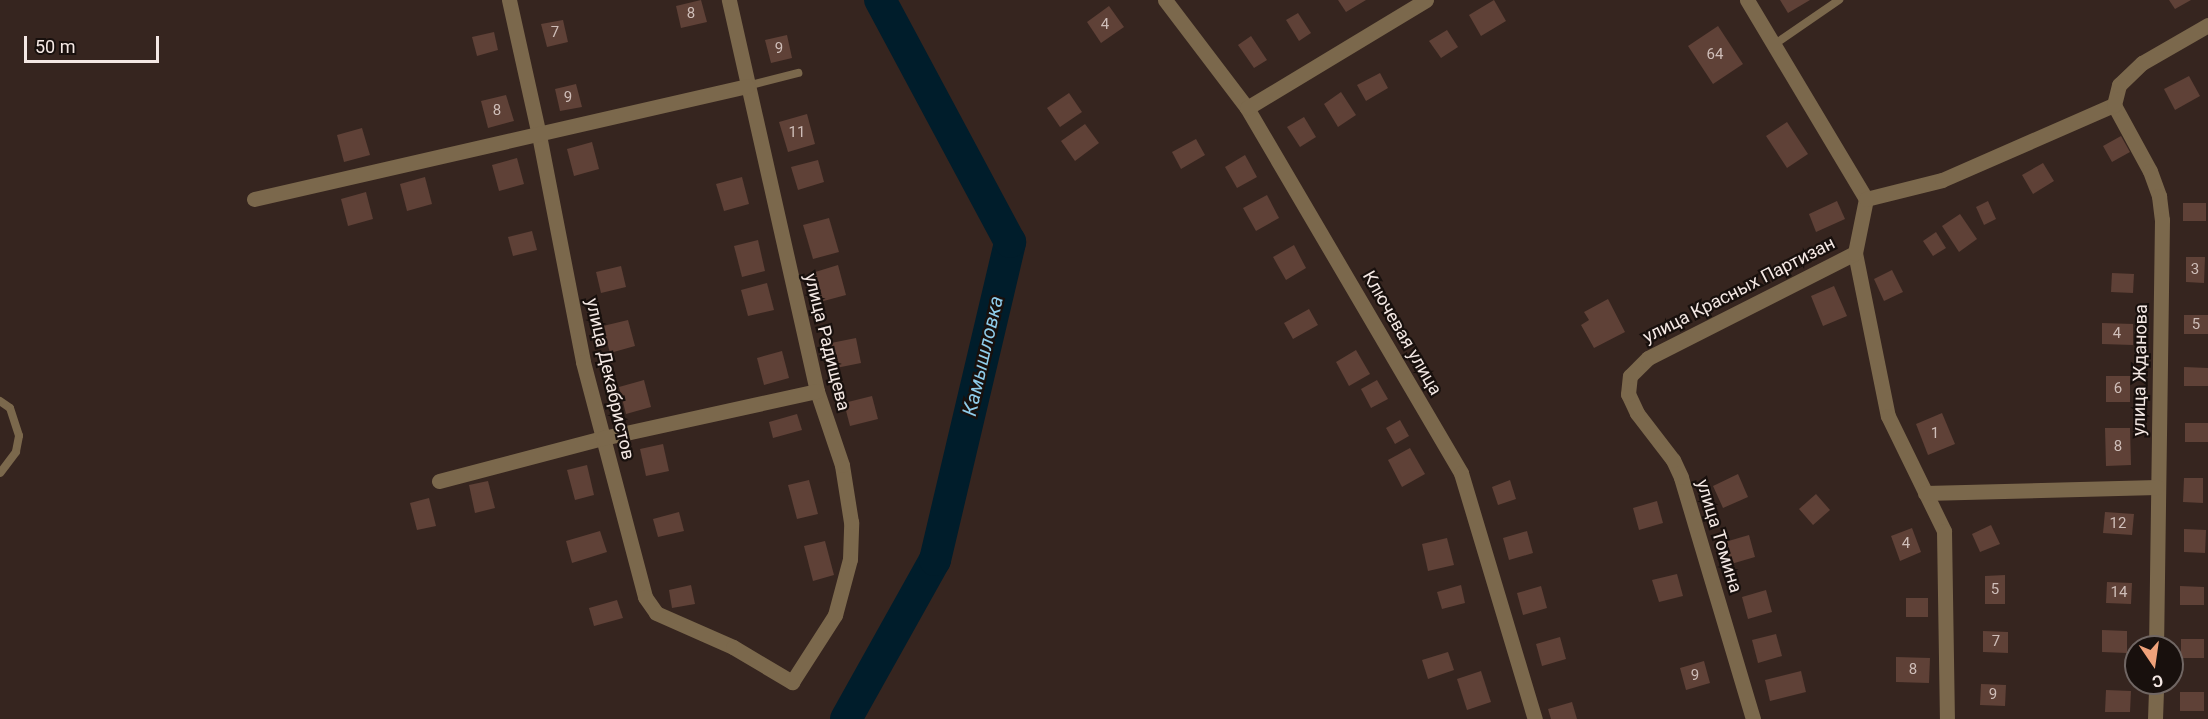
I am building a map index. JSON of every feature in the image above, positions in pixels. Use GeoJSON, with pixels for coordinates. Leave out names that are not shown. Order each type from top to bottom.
{"type":"FeatureCollection","features":[{"type":"Feature","properties":{"kind":"street","name":"улица Декабристов"},"geometry":{"type":"LineString","coordinates":[[509,0],[539,135],[583,362],[645,597],[656,613],[733,647],[792,682]]}},
{"type":"Feature","properties":{"kind":"street","name":"улица Радищева"},"geometry":{"type":"LineString","coordinates":[[729,0],[817,391],[842,465],[851,522],[850,559],[835,615],[792,682]]}},
{"type":"Feature","properties":{"kind":"street","name":"Ключевая улица"},"geometry":{"type":"LineString","coordinates":[[1165,0],[1247,108],[1461,473],[1535,719]]}},
{"type":"Feature","properties":{"kind":"street"},"geometry":{"type":"LineString","coordinates":[[1247,108],[1426,0]]}},
{"type":"Feature","properties":{"kind":"street"},"geometry":{"type":"LineString","coordinates":[[1747,0],[1866,199],[1942,180],[2114,105],[2119,85],[2142,63],[2208,25]]}},
{"type":"Feature","properties":{"kind":"street"},"geometry":{"type":"LineString","coordinates":[[254,199],[747,86]]}},
{"type":"Feature","properties":{"kind":"street","name":"улица Жданова"},"geometry":{"type":"LineString","coordinates":[[2114,105],[2150,171],[2159,196],[2162,220],[2156,635]]}},
{"type":"Feature","properties":{"kind":"street","name":"улица Красных Партизан"},"geometry":{"type":"LineString","coordinates":[[1630,376],[1648,358],[1855,253],[1866,199]]}},
{"type":"Feature","properties":{"kind":"street"},"geometry":{"type":"LineString","coordinates":[[1855,253],[1888,416],[1944,531],[1947,719]]}},
{"type":"Feature","properties":{"kind":"street","name":"улица Томина"},"geometry":{"type":"LineString","coordinates":[[1630,376],[1628,394],[1637,413],[1673,460],[1681,477],[1753,719]]}},
{"type":"Feature","properties":{"kind":"street"},"geometry":{"type":"LineString","coordinates":[[439,481],[603,438],[817,391]]}},
{"type":"Feature","properties":{"kind":"street"},"geometry":{"type":"LineString","coordinates":[[1925,493],[2157,487]]}},
{"type":"Feature","properties":{"kind":"street"},"geometry":{"type":"LineString","coordinates":[[2156,695],[2156,719]]}},
{"type":"Feature","properties":{"kind":"lane"},"geometry":{"type":"LineString","coordinates":[[1775,44],[1839,0]]}},
{"type":"Feature","properties":{"kind":"lane"},"geometry":{"type":"LineString","coordinates":[[747,86],[798,73]]}},
{"type":"Feature","properties":{"kind":"lane"},"geometry":{"type":"LineString","coordinates":[[0,401],[10,408],[19,436],[16,453],[0,474]]}},
{"type":"Feature","properties":{"kind":"building"},"geometry":{"type":"Polygon","coordinates":[[[701,0],[707,22],[681,28],[676,6],[701,0]]]}},
{"type":"Feature","properties":{"kind":"building"},"geometry":{"type":"Polygon","coordinates":[[[1338,0],[1366,0],[1346,12],[1338,0]]]}},
{"type":"Feature","properties":{"kind":"building"},"geometry":{"type":"Polygon","coordinates":[[[1494,0],[1506,21],[1481,36],[1469,15],[1494,0]]]}},
{"type":"Feature","properties":{"kind":"building"},"geometry":{"type":"Polygon","coordinates":[[[1780,0],[1810,0],[1788,13],[1780,0]]]}},
{"type":"Feature","properties":{"kind":"building"},"geometry":{"type":"Polygon","coordinates":[[[2169,0],[2191,0],[2175,9],[2169,0]]]}},
{"type":"Feature","properties":{"kind":"building"},"geometry":{"type":"Polygon","coordinates":[[[1109,6],[1124,27],[1101,43],[1087,22],[1109,6]]]}},
{"type":"Feature","properties":{"kind":"building"},"geometry":{"type":"Polygon","coordinates":[[[1298,13],[1311,33],[1299,41],[1286,20],[1298,13]]]}},
{"type":"Feature","properties":{"kind":"building"},"geometry":{"type":"Polygon","coordinates":[[[563,20],[568,42],[547,47],[541,24],[563,20]]]}},
{"type":"Feature","properties":{"kind":"building"},"geometry":{"type":"Polygon","coordinates":[[[1718,26],[1743,64],[1713,84],[1688,46],[1718,26]]]}},
{"type":"Feature","properties":{"kind":"building"},"geometry":{"type":"Polygon","coordinates":[[[1447,30],[1458,47],[1441,58],[1429,41],[1447,30]]]}},
{"type":"Feature","properties":{"kind":"building"},"geometry":{"type":"Polygon","coordinates":[[[494,32],[498,50],[477,56],[472,37],[494,32]]]}},
{"type":"Feature","properties":{"kind":"building"},"geometry":{"type":"Polygon","coordinates":[[[787,35],[792,58],[771,63],[765,40],[787,35]]]}},
{"type":"Feature","properties":{"kind":"building"},"geometry":{"type":"Polygon","coordinates":[[[1251,36],[1267,60],[1254,68],[1238,45],[1251,36]]]}},
{"type":"Feature","properties":{"kind":"building"},"geometry":{"type":"Polygon","coordinates":[[[1380,73],[1388,88],[1366,101],[1357,85],[1380,73]]]}},
{"type":"Feature","properties":{"kind":"building"},"geometry":{"type":"Polygon","coordinates":[[[2189,76],[2200,96],[2175,110],[2164,89],[2189,76]]]}},
{"type":"Feature","properties":{"kind":"building"},"geometry":{"type":"Polygon","coordinates":[[[576,84],[582,107],[560,111],[555,89],[576,84]]]}},
{"type":"Feature","properties":{"kind":"building"},"geometry":{"type":"Polygon","coordinates":[[[1341,92],[1356,115],[1338,127],[1324,104],[1341,92]]]}},
{"type":"Feature","properties":{"kind":"building"},"geometry":{"type":"Polygon","coordinates":[[[1069,93],[1082,112],[1060,127],[1047,108],[1069,93]]]}},
{"type":"Feature","properties":{"kind":"building"},"geometry":{"type":"Polygon","coordinates":[[[506,95],[514,121],[488,128],[481,101],[506,95]]]}},
{"type":"Feature","properties":{"kind":"building"},"geometry":{"type":"Polygon","coordinates":[[[807,114],[815,144],[788,152],[779,122],[807,114]]]}},
{"type":"Feature","properties":{"kind":"building"},"geometry":{"type":"Polygon","coordinates":[[[1304,117],[1316,137],[1300,147],[1287,127],[1304,117]]]}},
{"type":"Feature","properties":{"kind":"building"},"geometry":{"type":"Polygon","coordinates":[[[1787,122],[1808,154],[1787,168],[1766,136],[1787,122]]]}},
{"type":"Feature","properties":{"kind":"building"},"geometry":{"type":"Polygon","coordinates":[[[1085,124],[1099,143],[1075,161],[1061,141],[1085,124]]]}},
{"type":"Feature","properties":{"kind":"building"},"geometry":{"type":"Polygon","coordinates":[[[362,128],[370,155],[344,162],[337,135],[362,128]]]}},
{"type":"Feature","properties":{"kind":"building"},"geometry":{"type":"Polygon","coordinates":[[[2121,136],[2130,152],[2112,162],[2103,146],[2121,136]]]}},
{"type":"Feature","properties":{"kind":"building"},"geometry":{"type":"Polygon","coordinates":[[[1196,139],[1205,155],[1181,169],[1172,152],[1196,139]]]}},
{"type":"Feature","properties":{"kind":"building"},"geometry":{"type":"Polygon","coordinates":[[[592,142],[599,169],[574,176],[567,149],[592,142]]]}},
{"type":"Feature","properties":{"kind":"building"},"geometry":{"type":"Polygon","coordinates":[[[1245,155],[1257,177],[1237,188],[1225,167],[1245,155]]]}},
{"type":"Feature","properties":{"kind":"building"},"geometry":{"type":"Polygon","coordinates":[[[517,158],[524,184],[499,191],[492,165],[517,158]]]}},
{"type":"Feature","properties":{"kind":"building"},"geometry":{"type":"Polygon","coordinates":[[[818,160],[824,182],[798,190],[791,167],[818,160]]]}},
{"type":"Feature","properties":{"kind":"building"},"geometry":{"type":"Polygon","coordinates":[[[2043,163],[2054,181],[2033,194],[2022,175],[2043,163]]]}},
{"type":"Feature","properties":{"kind":"building"},"geometry":{"type":"Polygon","coordinates":[[[425,177],[432,204],[407,211],[400,184],[425,177]]]}},
{"type":"Feature","properties":{"kind":"building"},"geometry":{"type":"Polygon","coordinates":[[[742,177],[749,204],[724,211],[716,184],[742,177]]]}},
{"type":"Feature","properties":{"kind":"building"},"geometry":{"type":"Polygon","coordinates":[[[366,192],[373,219],[348,226],[341,199],[366,192]]]}},
{"type":"Feature","properties":{"kind":"building"},"geometry":{"type":"Polygon","coordinates":[[[1267,195],[1279,218],[1256,231],[1243,208],[1267,195]]]}},
{"type":"Feature","properties":{"kind":"building"},"geometry":{"type":"Polygon","coordinates":[[[1837,201],[1845,219],[1816,232],[1809,214],[1837,201]]]}},
{"type":"Feature","properties":{"kind":"building"},"geometry":{"type":"Polygon","coordinates":[[[1988,201],[1996,219],[1984,225],[1976,207],[1988,201]]]}},
{"type":"Feature","properties":{"kind":"building"},"geometry":{"type":"Polygon","coordinates":[[[2183,203],[2206,203],[2206,221],[2183,221],[2183,203]]]}},
{"type":"Feature","properties":{"kind":"building"},"geometry":{"type":"Polygon","coordinates":[[[1960,214],[1977,239],[1959,252],[1942,226],[1960,214]]]}},
{"type":"Feature","properties":{"kind":"building"},"geometry":{"type":"Polygon","coordinates":[[[829,218],[839,252],[813,259],[803,225],[829,218]]]}},
{"type":"Feature","properties":{"kind":"building"},"geometry":{"type":"Polygon","coordinates":[[[532,231],[537,250],[513,256],[508,237],[532,231]]]}},
{"type":"Feature","properties":{"kind":"building"},"geometry":{"type":"Polygon","coordinates":[[[1936,232],[1946,248],[1933,256],[1923,241],[1936,232]]]}},
{"type":"Feature","properties":{"kind":"building"},"geometry":{"type":"Polygon","coordinates":[[[758,240],[765,271],[742,277],[734,246],[758,240]]]}},
{"type":"Feature","properties":{"kind":"building"},"geometry":{"type":"Polygon","coordinates":[[[1294,245],[1306,268],[1286,280],[1273,257],[1294,245]]]}},
{"type":"Feature","properties":{"kind":"building"},"geometry":{"type":"Polygon","coordinates":[[[2186,257],[2205,257],[2204,283],[2186,282],[2186,257]]]}},
{"type":"Feature","properties":{"kind":"building"},"geometry":{"type":"Polygon","coordinates":[[[838,265],[846,295],[820,302],[812,273],[838,265]]]}},
{"type":"Feature","properties":{"kind":"building"},"geometry":{"type":"Polygon","coordinates":[[[621,266],[626,287],[601,293],[596,272],[621,266]]]}},
{"type":"Feature","properties":{"kind":"building"},"geometry":{"type":"Polygon","coordinates":[[[1892,270],[1903,292],[1884,301],[1874,279],[1892,270]]]}},
{"type":"Feature","properties":{"kind":"building"},"geometry":{"type":"Polygon","coordinates":[[[2112,273],[2134,274],[2133,293],[2111,292],[2112,273]]]}},
{"type":"Feature","properties":{"kind":"building"},"geometry":{"type":"Polygon","coordinates":[[[767,283],[774,310],[748,316],[741,290],[767,283]]]}},
{"type":"Feature","properties":{"kind":"building"},"geometry":{"type":"Polygon","coordinates":[[[1834,286],[1847,316],[1823,326],[1811,296],[1834,286]]]}},
{"type":"Feature","properties":{"kind":"building"},"geometry":{"type":"Polygon","coordinates":[[[1608,299],[1625,332],[1594,348],[1581,325],[1589,320],[1584,312],[1608,299]]]}},
{"type":"Feature","properties":{"kind":"building"},"geometry":{"type":"Polygon","coordinates":[[[1309,309],[1318,325],[1293,339],[1284,323],[1309,309]]]}},
{"type":"Feature","properties":{"kind":"building"},"geometry":{"type":"Polygon","coordinates":[[[2184,315],[2208,315],[2208,334],[2184,334],[2184,315]]]}},
{"type":"Feature","properties":{"kind":"building"},"geometry":{"type":"Polygon","coordinates":[[[628,320],[635,346],[610,353],[603,326],[628,320]]]}},
{"type":"Feature","properties":{"kind":"building"},"geometry":{"type":"Polygon","coordinates":[[[2102,323],[2133,324],[2133,345],[2102,344],[2102,323]]]}},
{"type":"Feature","properties":{"kind":"building"},"geometry":{"type":"Polygon","coordinates":[[[856,338],[861,363],[836,368],[831,343],[856,338]]]}},
{"type":"Feature","properties":{"kind":"building"},"geometry":{"type":"Polygon","coordinates":[[[1356,350],[1370,374],[1349,386],[1336,362],[1356,350]]]}},
{"type":"Feature","properties":{"kind":"building"},"geometry":{"type":"Polygon","coordinates":[[[782,351],[789,378],[764,385],[757,358],[782,351]]]}},
{"type":"Feature","properties":{"kind":"building"},"geometry":{"type":"Polygon","coordinates":[[[2184,367],[2208,368],[2208,386],[2184,386],[2184,367]]]}},
{"type":"Feature","properties":{"kind":"building"},"geometry":{"type":"Polygon","coordinates":[[[2106,376],[2130,376],[2130,402],[2106,402],[2106,376]]]}},
{"type":"Feature","properties":{"kind":"building"},"geometry":{"type":"Polygon","coordinates":[[[644,380],[651,407],[626,414],[619,387],[644,380]]]}},
{"type":"Feature","properties":{"kind":"building"},"geometry":{"type":"Polygon","coordinates":[[[1377,380],[1388,399],[1371,408],[1361,389],[1377,380]]]}},
{"type":"Feature","properties":{"kind":"building"},"geometry":{"type":"Polygon","coordinates":[[[872,396],[878,419],[850,426],[844,403],[872,396]]]}},
{"type":"Feature","properties":{"kind":"building"},"geometry":{"type":"Polygon","coordinates":[[[1942,413],[1955,444],[1928,455],[1916,424],[1942,413]]]}},
{"type":"Feature","properties":{"kind":"building"},"geometry":{"type":"Polygon","coordinates":[[[797,414],[802,430],[773,438],[769,422],[797,414]]]}},
{"type":"Feature","properties":{"kind":"building"},"geometry":{"type":"Polygon","coordinates":[[[1400,420],[1409,436],[1395,444],[1386,428],[1400,420]]]}},
{"type":"Feature","properties":{"kind":"building"},"geometry":{"type":"Polygon","coordinates":[[[2185,423],[2208,423],[2208,442],[2185,442],[2185,423]]]}},
{"type":"Feature","properties":{"kind":"building"},"geometry":{"type":"Polygon","coordinates":[[[2105,428],[2130,428],[2131,465],[2106,466],[2105,428]]]}},
{"type":"Feature","properties":{"kind":"building"},"geometry":{"type":"Polygon","coordinates":[[[663,444],[669,471],[646,476],[640,449],[663,444]]]}},
{"type":"Feature","properties":{"kind":"building"},"geometry":{"type":"Polygon","coordinates":[[[1410,448],[1425,474],[1402,487],[1388,460],[1410,448]]]}},
{"type":"Feature","properties":{"kind":"building"},"geometry":{"type":"Polygon","coordinates":[[[587,465],[594,495],[575,500],[567,470],[587,465]]]}},
{"type":"Feature","properties":{"kind":"building"},"geometry":{"type":"Polygon","coordinates":[[[1738,474],[1748,497],[1723,508],[1713,486],[1738,474]]]}},
{"type":"Feature","properties":{"kind":"building"},"geometry":{"type":"Polygon","coordinates":[[[2184,478],[2203,478],[2203,503],[2183,502],[2184,478]]]}},
{"type":"Feature","properties":{"kind":"building"},"geometry":{"type":"Polygon","coordinates":[[[809,480],[818,514],[797,519],[788,485],[809,480]]]}},
{"type":"Feature","properties":{"kind":"building"},"geometry":{"type":"Polygon","coordinates":[[[1510,480],[1516,499],[1498,505],[1492,487],[1510,480]]]}},
{"type":"Feature","properties":{"kind":"building"},"geometry":{"type":"Polygon","coordinates":[[[488,481],[495,508],[475,513],[469,485],[488,481]]]}},
{"type":"Feature","properties":{"kind":"building"},"geometry":{"type":"Polygon","coordinates":[[[1816,494],[1830,510],[1813,525],[1799,509],[1816,494]]]}},
{"type":"Feature","properties":{"kind":"building"},"geometry":{"type":"Polygon","coordinates":[[[429,498],[436,526],[417,530],[410,503],[429,498]]]}},
{"type":"Feature","properties":{"kind":"building"},"geometry":{"type":"Polygon","coordinates":[[[1657,501],[1663,523],[1639,530],[1633,508],[1657,501]]]}},
{"type":"Feature","properties":{"kind":"building"},"geometry":{"type":"Polygon","coordinates":[[[679,512],[684,531],[658,537],[653,519],[679,512]]]}},
{"type":"Feature","properties":{"kind":"building"},"geometry":{"type":"Polygon","coordinates":[[[2105,512],[2134,514],[2132,535],[2103,533],[2105,512]]]}},
{"type":"Feature","properties":{"kind":"building"},"geometry":{"type":"Polygon","coordinates":[[[1991,525],[2000,544],[1980,552],[1972,534],[1991,525]]]}},
{"type":"Feature","properties":{"kind":"building"},"geometry":{"type":"Polygon","coordinates":[[[1912,528],[1921,552],[1900,561],[1891,536],[1912,528]]]}},
{"type":"Feature","properties":{"kind":"building"},"geometry":{"type":"Polygon","coordinates":[[[2184,529],[2206,530],[2205,553],[2184,552],[2184,529]]]}},
{"type":"Feature","properties":{"kind":"building"},"geometry":{"type":"Polygon","coordinates":[[[600,531],[607,552],[572,563],[566,541],[600,531]]]}},
{"type":"Feature","properties":{"kind":"building"},"geometry":{"type":"Polygon","coordinates":[[[1527,531],[1533,553],[1509,560],[1503,538],[1527,531]]]}},
{"type":"Feature","properties":{"kind":"building"},"geometry":{"type":"Polygon","coordinates":[[[1749,535],[1755,557],[1731,564],[1725,542],[1749,535]]]}},
{"type":"Feature","properties":{"kind":"building"},"geometry":{"type":"Polygon","coordinates":[[[1447,538],[1454,565],[1428,571],[1422,544],[1447,538]]]}},
{"type":"Feature","properties":{"kind":"building"},"geometry":{"type":"Polygon","coordinates":[[[825,541],[834,575],[813,581],[804,546],[825,541]]]}},
{"type":"Feature","properties":{"kind":"building"},"geometry":{"type":"Polygon","coordinates":[[[1677,574],[1683,596],[1659,602],[1652,580],[1677,574]]]}},
{"type":"Feature","properties":{"kind":"building"},"geometry":{"type":"Polygon","coordinates":[[[2005,575],[2005,604],[1985,604],[1985,576],[2005,575]]]}},
{"type":"Feature","properties":{"kind":"building"},"geometry":{"type":"Polygon","coordinates":[[[2107,582],[2132,583],[2131,604],[2106,603],[2107,582]]]}},
{"type":"Feature","properties":{"kind":"building"},"geometry":{"type":"Polygon","coordinates":[[[691,585],[695,604],[672,608],[669,590],[691,585]]]}},
{"type":"Feature","properties":{"kind":"building"},"geometry":{"type":"Polygon","coordinates":[[[1461,585],[1465,603],[1442,609],[1437,592],[1461,585]]]}},
{"type":"Feature","properties":{"kind":"building"},"geometry":{"type":"Polygon","coordinates":[[[1541,586],[1547,608],[1523,615],[1517,593],[1541,586]]]}},
{"type":"Feature","properties":{"kind":"building"},"geometry":{"type":"Polygon","coordinates":[[[2180,586],[2204,587],[2204,605],[2180,605],[2180,586]]]}},
{"type":"Feature","properties":{"kind":"building"},"geometry":{"type":"Polygon","coordinates":[[[1766,590],[1772,612],[1748,619],[1742,597],[1766,590]]]}},
{"type":"Feature","properties":{"kind":"building"},"geometry":{"type":"Polygon","coordinates":[[[1906,598],[1928,598],[1928,617],[1906,617],[1906,598]]]}},
{"type":"Feature","properties":{"kind":"building"},"geometry":{"type":"Polygon","coordinates":[[[617,600],[623,618],[594,626],[589,608],[617,600]]]}},
{"type":"Feature","properties":{"kind":"building"},"geometry":{"type":"Polygon","coordinates":[[[2102,630],[2127,631],[2127,635],[2124,635],[2124,653],[2102,652],[2102,630]]]}},
{"type":"Feature","properties":{"kind":"building"},"geometry":{"type":"Polygon","coordinates":[[[1983,631],[2008,632],[2008,653],[1983,652],[1983,631]]]}},
{"type":"Feature","properties":{"kind":"building"},"geometry":{"type":"Polygon","coordinates":[[[1776,634],[1782,656],[1758,663],[1752,640],[1776,634]]]}},
{"type":"Feature","properties":{"kind":"building"},"geometry":{"type":"Polygon","coordinates":[[[1560,637],[1566,659],[1542,666],[1536,644],[1560,637]]]}},
{"type":"Feature","properties":{"kind":"building"},"geometry":{"type":"Polygon","coordinates":[[[2184,639],[2204,639],[2204,658],[2184,658],[2184,639]]]}},
{"type":"Feature","properties":{"kind":"building"},"geometry":{"type":"Polygon","coordinates":[[[1448,652],[1454,670],[1428,679],[1422,660],[1448,652]]]}},
{"type":"Feature","properties":{"kind":"building"},"geometry":{"type":"Polygon","coordinates":[[[1896,657],[1930,658],[1929,683],[1896,682],[1896,657]]]}},
{"type":"Feature","properties":{"kind":"building"},"geometry":{"type":"Polygon","coordinates":[[[1704,661],[1710,683],[1686,690],[1680,668],[1704,661]]]}},
{"type":"Feature","properties":{"kind":"building"},"geometry":{"type":"Polygon","coordinates":[[[1481,671],[1491,702],[1467,710],[1457,679],[1481,671]]]}},
{"type":"Feature","properties":{"kind":"building"},"geometry":{"type":"Polygon","coordinates":[[[1801,671],[1806,692],[1770,701],[1765,680],[1801,671]]]}},
{"type":"Feature","properties":{"kind":"building"},"geometry":{"type":"Polygon","coordinates":[[[1981,684],[2006,685],[2005,706],[1980,705],[1981,684]]]}},
{"type":"Feature","properties":{"kind":"building"},"geometry":{"type":"Polygon","coordinates":[[[2106,690],[2124,691],[2124,695],[2131,695],[2130,712],[2105,712],[2106,690]]]}},
{"type":"Feature","properties":{"kind":"building"},"geometry":{"type":"Polygon","coordinates":[[[2184,692],[2204,692],[2204,711],[2180,711],[2180,695],[2184,695],[2184,692]]]}},
{"type":"Feature","properties":{"kind":"building"},"geometry":{"type":"Polygon","coordinates":[[[1572,702],[1577,719],[1551,719],[1548,709],[1572,702]]]}},
{"type":"Feature","properties":{"kind":"waterway","name":"Камышловка"},"geometry":{"type":"LineString","coordinates":[[846,719],[935,560],[1010,242],[880,0]]}}]}
